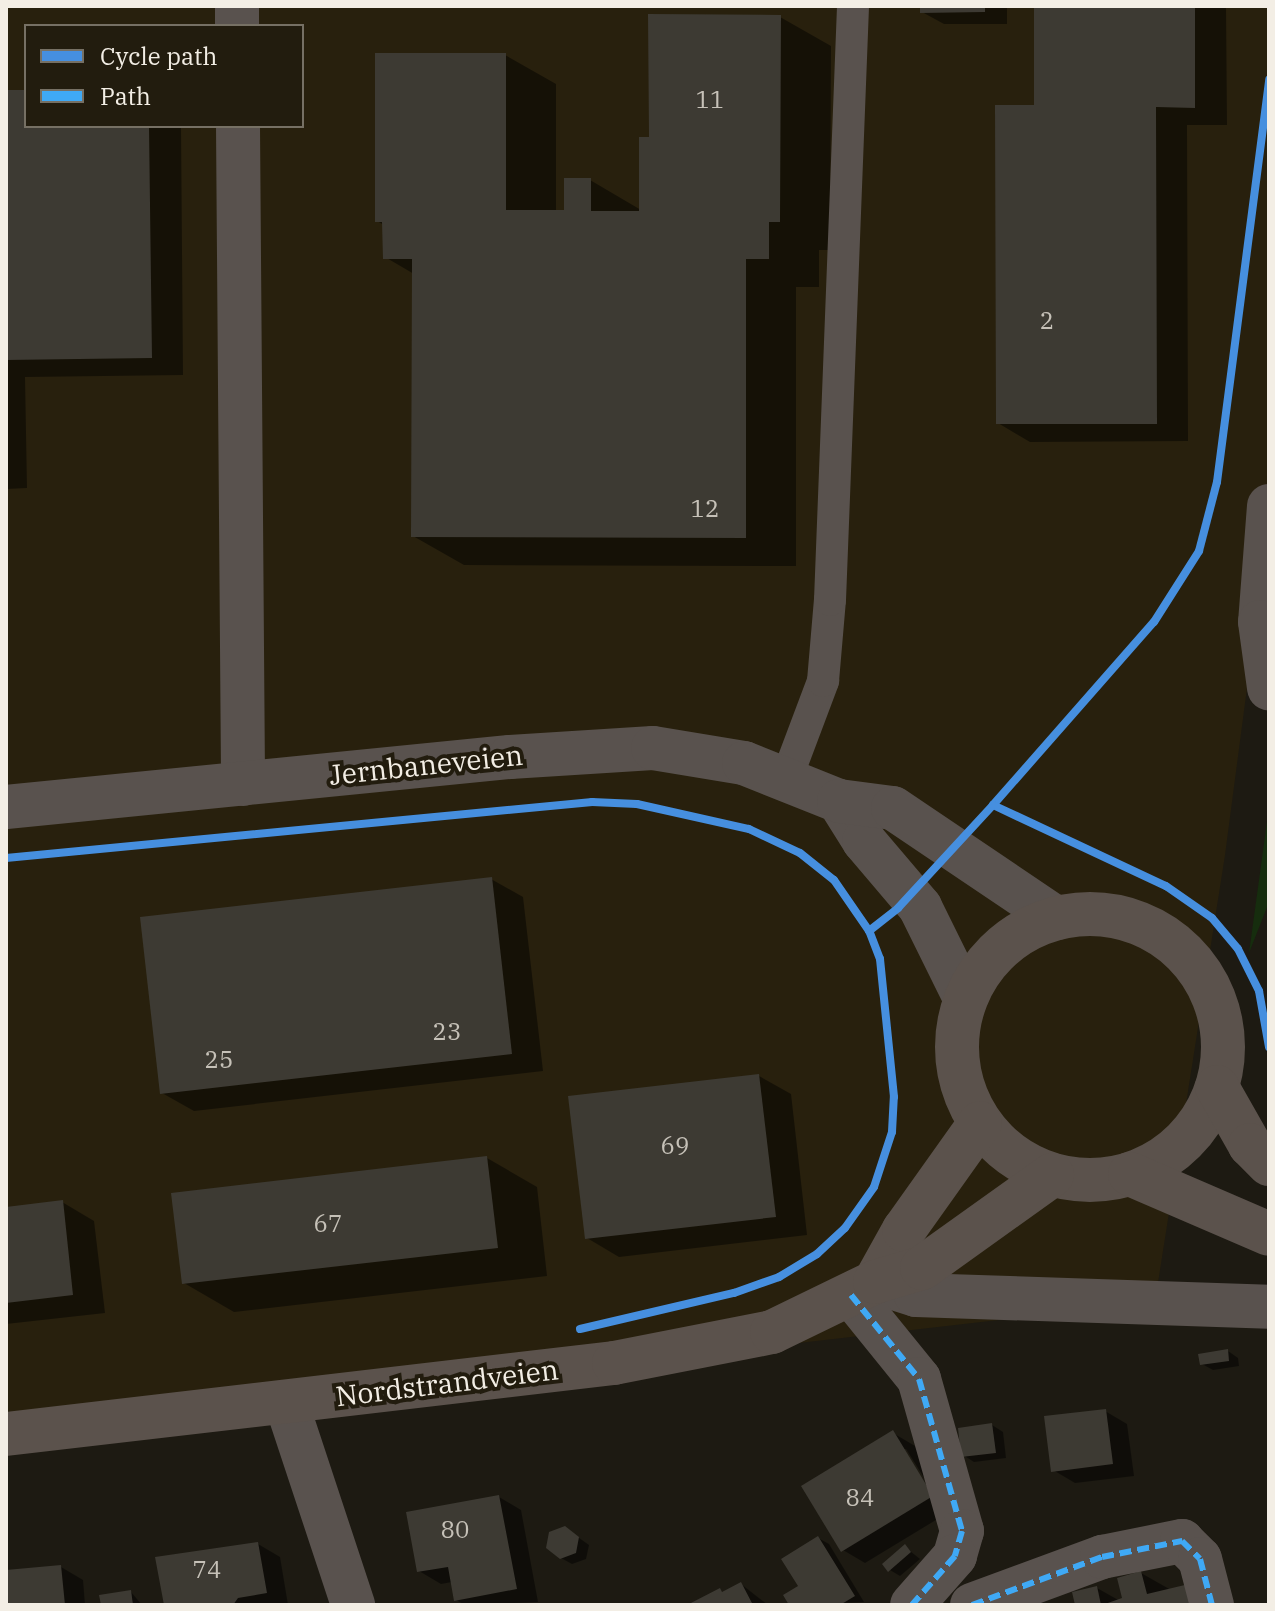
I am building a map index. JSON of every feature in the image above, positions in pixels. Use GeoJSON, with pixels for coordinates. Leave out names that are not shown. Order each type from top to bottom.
{"type":"FeatureCollection","features":[{"type":"Feature","properties":{"kind":"main road"},"geometry":{"type":"LineString","coordinates":[[1076,914],[1131,920],[1162,935],[1192,962],[1219,1016],[1223,1050],[1217,1087],[1186,1139],[1162,1159],[1130,1174],[1085,1180],[1052,1175],[1008,1152],[980,1123],[958,1069],[957,1031],[965,998],[1003,945],[1056,918],[1076,914]]}},
{"type":"Feature","properties":{"kind":"main road"},"geometry":{"type":"LineString","coordinates":[[1217,1087],[1250,1145],[1269,1164]]}},
{"type":"Feature","properties":{"kind":"main road"},"geometry":{"type":"LineString","coordinates":[[863,1289],[980,1123]]}},
{"type":"Feature","properties":{"kind":"main road"},"geometry":{"type":"LineString","coordinates":[[1130,1174],[1269,1234]]}},
{"type":"Feature","properties":{"kind":"main road","name":"Nordstrandveien"},"geometry":{"type":"LineString","coordinates":[[6,1434],[286,1402],[720,1345],[772,1332],[863,1289],[922,1268],[1052,1175]]}},
{"type":"Feature","properties":{"kind":"street"},"geometry":{"type":"LineString","coordinates":[[238,128],[243,784]]}},
{"type":"Feature","properties":{"kind":"street"},"geometry":{"type":"LineString","coordinates":[[1269,506],[1260,622],[1269,688]]}},
{"type":"Feature","properties":{"kind":"street","name":"Jernbaneveien"},"geometry":{"type":"LineString","coordinates":[[6,807],[615,747],[708,755],[787,777],[839,801],[893,808],[1056,918]]}},
{"type":"Feature","properties":{"kind":"street"},"geometry":{"type":"LineString","coordinates":[[839,801],[864,841],[920,907],[965,998]]}},
{"type":"Feature","properties":{"kind":"street"},"geometry":{"type":"LineString","coordinates":[[863,1289],[916,1295],[1269,1307]]}},
{"type":"Feature","properties":{"kind":"street"},"geometry":{"type":"LineString","coordinates":[[863,1289],[919,1379],[962,1531],[955,1556],[912,1605]]}},
{"type":"Feature","properties":{"kind":"street"},"geometry":{"type":"LineString","coordinates":[[286,1402],[353,1605]]}},
{"type":"Feature","properties":{"kind":"street"},"geometry":{"type":"LineString","coordinates":[[972,1605],[1102,1557],[1182,1541],[1200,1559],[1212,1605]]}},
{"type":"Feature","properties":{"kind":"lane"},"geometry":{"type":"LineString","coordinates":[[787,777],[823,681],[830,600],[853,6]]}},
{"type":"Feature","properties":{"kind":"shaded area"},"geometry":{"type":"Polygon","coordinates":[[[6,6],[1269,6],[1269,521],[1225,855],[1155,1302],[6,1434],[6,6]]]}},
{"type":"Feature","properties":{"kind":"green space"},"geometry":{"type":"Polygon","coordinates":[[[1269,807],[1269,902],[1249,953],[1269,807]]]}},
{"type":"Feature","properties":{"kind":"building"},"geometry":{"type":"Polygon","coordinates":[[[920,6],[985,6],[985,12],[920,13],[920,6]]]}},
{"type":"Feature","properties":{"kind":"building"},"geometry":{"type":"Polygon","coordinates":[[[1034,6],[1195,6],[1195,108],[1156,107],[1157,424],[996,424],[995,105],[1034,105],[1034,6]]]}},
{"type":"Feature","properties":{"kind":"building"},"geometry":{"type":"Polygon","coordinates":[[[648,14],[781,15],[780,222],[769,222],[769,259],[746,259],[746,538],[411,537],[412,259],[383,259],[382,222],[375,222],[375,53],[506,53],[506,210],[564,210],[564,178],[591,178],[591,211],[639,211],[639,137],[649,137],[648,14]]]}},
{"type":"Feature","properties":{"kind":"building"},"geometry":{"type":"Polygon","coordinates":[[[6,90],[24,90],[24,128],[149,128],[152,358],[6,360],[6,90]]]}},
{"type":"Feature","properties":{"kind":"building"},"geometry":{"type":"Polygon","coordinates":[[[492,877],[512,1054],[160,1094],[140,917],[492,877]]]}},
{"type":"Feature","properties":{"kind":"building"},"geometry":{"type":"Polygon","coordinates":[[[759,1074],[776,1217],[585,1239],[568,1096],[759,1074]]]}},
{"type":"Feature","properties":{"kind":"building"},"geometry":{"type":"Polygon","coordinates":[[[487,1156],[498,1248],[182,1284],[171,1193],[487,1156]]]}},
{"type":"Feature","properties":{"kind":"building"},"geometry":{"type":"Polygon","coordinates":[[[63,1200],[73,1295],[6,1303],[6,1207],[63,1200]]]}},
{"type":"Feature","properties":{"kind":"building"},"geometry":{"type":"Polygon","coordinates":[[[1228,1349],[1229,1361],[1200,1365],[1198,1354],[1228,1349]]]}},
{"type":"Feature","properties":{"kind":"building"},"geometry":{"type":"Polygon","coordinates":[[[1106,1409],[1113,1464],[1051,1472],[1044,1416],[1106,1409]]]}},
{"type":"Feature","properties":{"kind":"building"},"geometry":{"type":"Polygon","coordinates":[[[992,1423],[996,1453],[961,1457],[958,1428],[992,1423]]]}},
{"type":"Feature","properties":{"kind":"building"},"geometry":{"type":"Polygon","coordinates":[[[893,1430],[933,1496],[841,1552],[801,1486],[893,1430]]]}},
{"type":"Feature","properties":{"kind":"building"},"geometry":{"type":"Polygon","coordinates":[[[499,1495],[517,1589],[454,1601],[448,1567],[417,1572],[406,1512],[499,1495]]]}},
{"type":"Feature","properties":{"kind":"building"},"geometry":{"type":"Polygon","coordinates":[[[565,1526],[579,1537],[576,1553],[560,1559],[546,1548],[549,1532],[565,1526]]]}},
{"type":"Feature","properties":{"kind":"building"},"geometry":{"type":"Polygon","coordinates":[[[818,1536],[855,1596],[840,1605],[789,1605],[783,1595],[798,1586],[781,1559],[818,1536]]]}},
{"type":"Feature","properties":{"kind":"building"},"geometry":{"type":"Polygon","coordinates":[[[258,1542],[267,1593],[238,1598],[233,1605],[164,1605],[155,1557],[258,1542]]]}},
{"type":"Feature","properties":{"kind":"building"},"geometry":{"type":"Polygon","coordinates":[[[905,1544],[911,1552],[888,1572],[882,1564],[905,1544]]]}},
{"type":"Feature","properties":{"kind":"building"},"geometry":{"type":"Polygon","coordinates":[[[61,1565],[65,1605],[6,1605],[6,1570],[61,1565]]]}},
{"type":"Feature","properties":{"kind":"building"},"geometry":{"type":"Polygon","coordinates":[[[1141,1571],[1147,1594],[1189,1584],[1194,1605],[1102,1605],[1122,1598],[1117,1578],[1141,1571]]]}},
{"type":"Feature","properties":{"kind":"building"},"geometry":{"type":"Polygon","coordinates":[[[741,1582],[753,1605],[687,1605],[720,1588],[722,1592],[741,1582]]]}},
{"type":"Feature","properties":{"kind":"building"},"geometry":{"type":"Polygon","coordinates":[[[1097,1586],[1101,1605],[1075,1605],[1072,1592],[1097,1586]]]}},
{"type":"Feature","properties":{"kind":"building"},"geometry":{"type":"Polygon","coordinates":[[[131,1590],[133,1605],[101,1605],[99,1595],[131,1590]]]}},
{"type":"Feature","properties":{"kind":"marked path"},"geometry":{"type":"LineString","coordinates":[[851,1295],[919,1379],[962,1531],[955,1556],[912,1605]]}},
{"type":"Feature","properties":{"kind":"marked path"},"geometry":{"type":"LineString","coordinates":[[972,1605],[1102,1557],[1182,1541],[1200,1559],[1212,1605]]}},
{"type":"Feature","properties":{"kind":"cycle path"},"geometry":{"type":"LineString","coordinates":[[993,805],[1154,622],[1199,551],[1217,482],[1269,79]]}},
{"type":"Feature","properties":{"kind":"cycle path"},"geometry":{"type":"LineString","coordinates":[[6,858],[592,802],[637,804],[749,829],[800,853],[834,880],[869,931]]}},
{"type":"Feature","properties":{"kind":"cycle path"},"geometry":{"type":"LineString","coordinates":[[580,1329],[734,1293],[779,1277],[817,1254],[845,1228],[874,1187],[892,1132],[894,1097],[880,959],[869,931],[898,908],[993,805],[1166,886],[1212,918],[1238,949],[1259,991],[1269,1047]]}}]}
